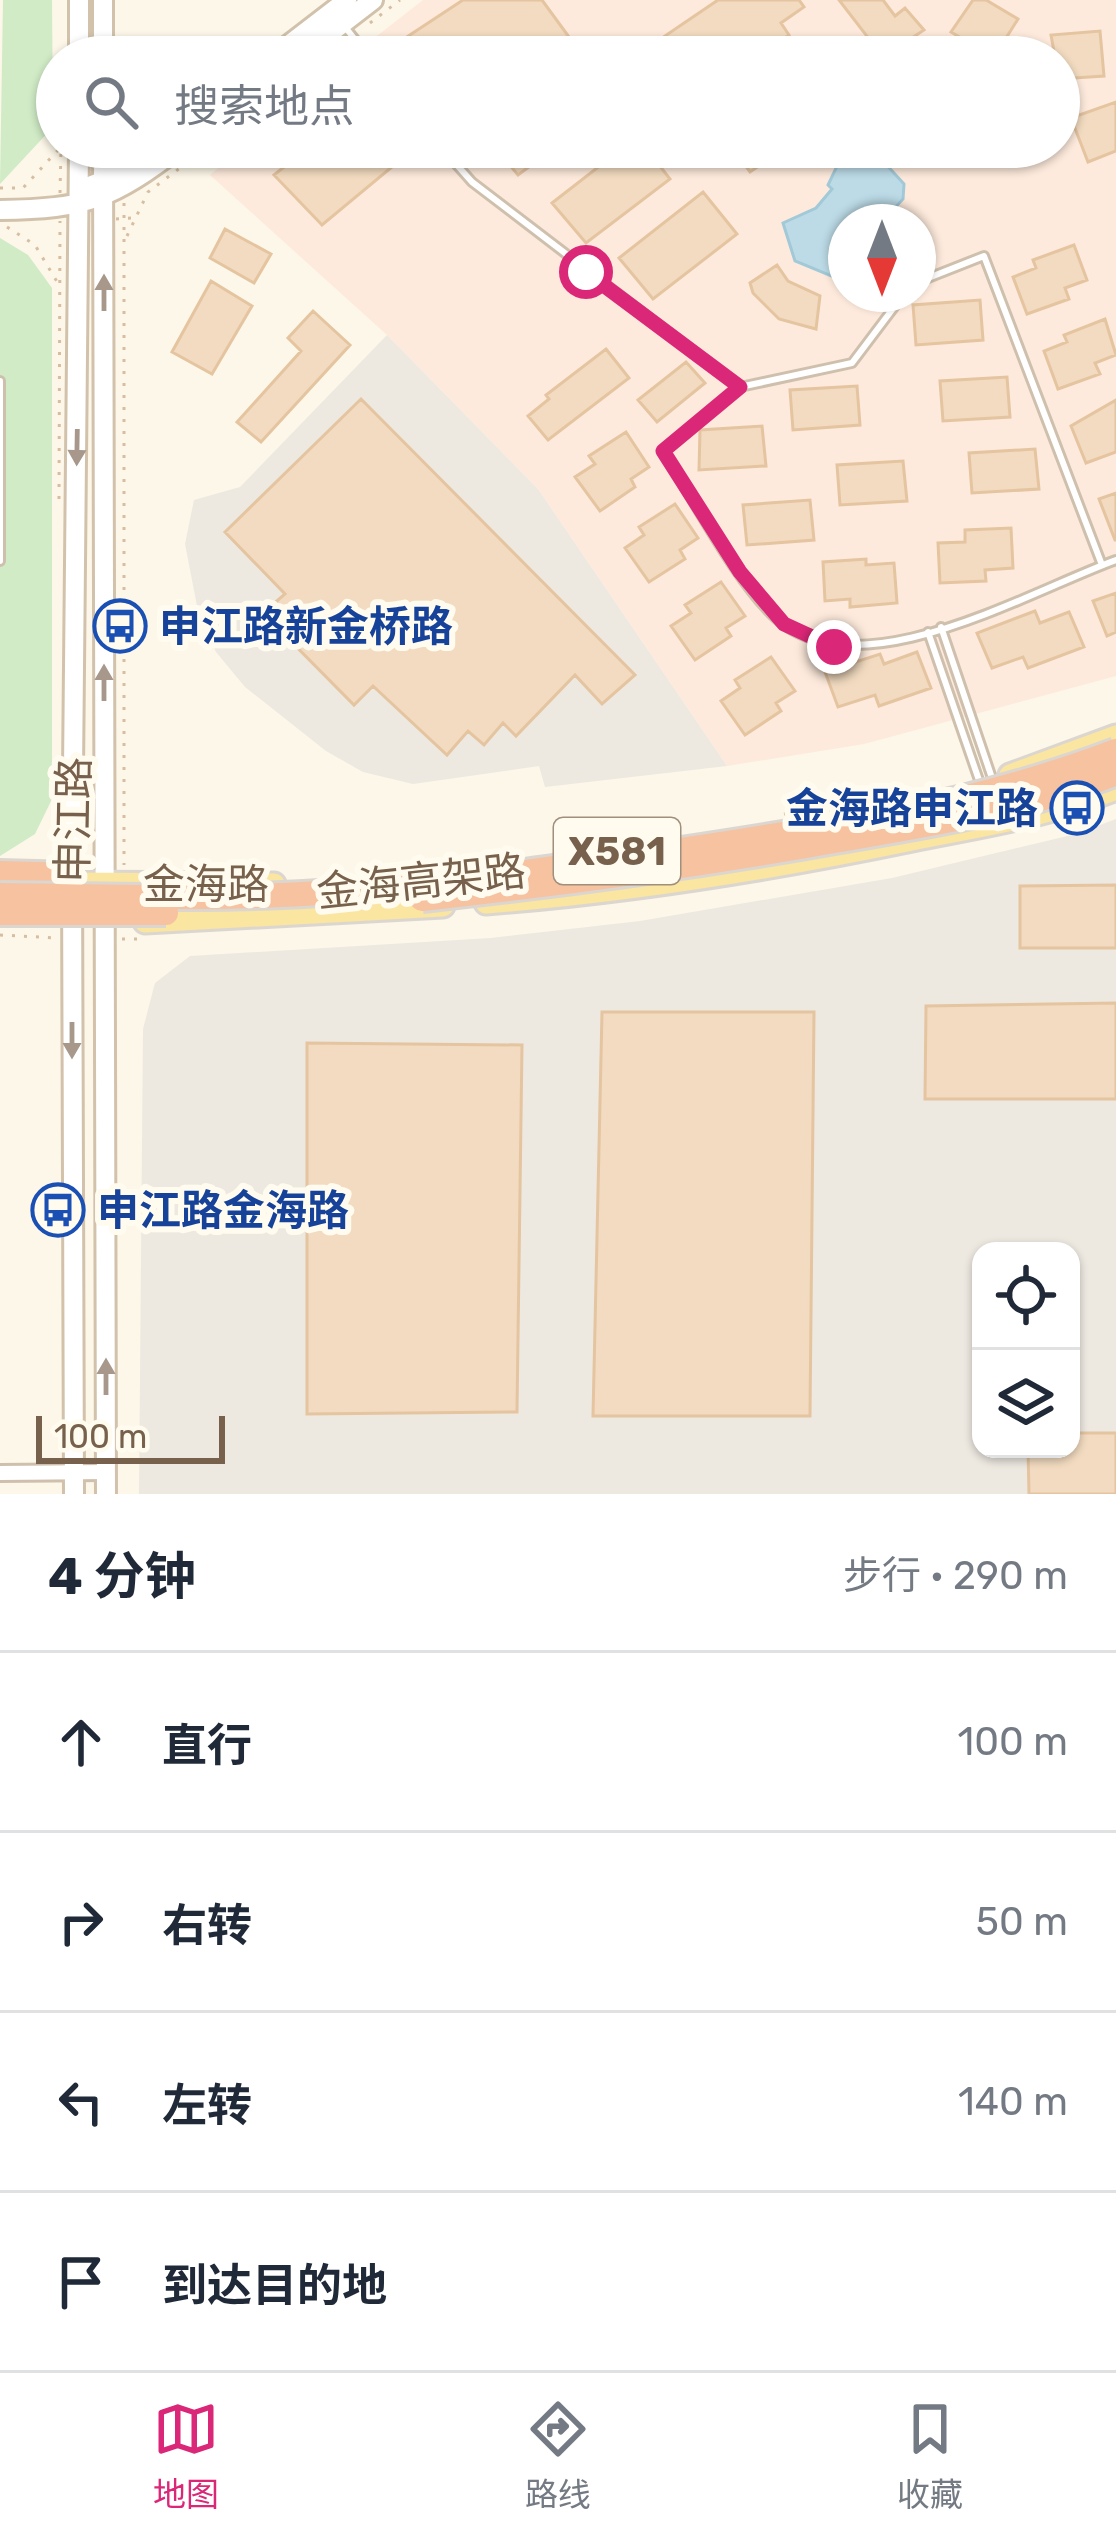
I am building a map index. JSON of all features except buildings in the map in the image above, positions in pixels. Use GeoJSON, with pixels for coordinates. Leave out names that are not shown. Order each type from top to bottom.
{"type":"FeatureCollection","features":[{"type":"Feature","properties":{"kind":"highway","name":"金海高架路"},"geometry":{"type":"LineString","coordinates":[[0,896],[268,896],[567,866],[763,838],[941,804],[1056,774],[1116,751]]}},
{"type":"Feature","properties":{"kind":"highway","name":"金海高架路"},"geometry":{"type":"LineString","coordinates":[[0,913],[292,910],[560,884],[674,869],[1017,807],[1116,773]]}},
{"type":"Feature","properties":{"kind":"highway"},"geometry":{"type":"LineString","coordinates":[[981,827],[1116,786]]}},
{"type":"Feature","properties":{"kind":"highway"},"geometry":{"type":"LineString","coordinates":[[0,877],[72,879]]}},
{"type":"Feature","properties":{"kind":"main road"},"geometry":{"type":"LineString","coordinates":[[80,0],[80,36]]}},
{"type":"Feature","properties":{"kind":"main road"},"geometry":{"type":"LineString","coordinates":[[103,36],[104,0]]}},
{"type":"Feature","properties":{"kind":"main road"},"geometry":{"type":"LineString","coordinates":[[304,36],[340,12],[373,0]]}},
{"type":"Feature","properties":{"kind":"main road"},"geometry":{"type":"LineString","coordinates":[[318,36],[340,12]]}},
{"type":"Feature","properties":{"kind":"main road","name":"申江路"},"geometry":{"type":"LineString","coordinates":[[74,1494],[72,879],[80,168]]}},
{"type":"Feature","properties":{"kind":"main road","name":"申江路"},"geometry":{"type":"LineString","coordinates":[[103,168],[106,1494]]}},
{"type":"Feature","properties":{"kind":"main road"},"geometry":{"type":"LineString","coordinates":[[0,210],[60,210],[103,189],[130,168]]}},
{"type":"Feature","properties":{"kind":"main road"},"geometry":{"type":"LineString","coordinates":[[103,189],[124,191],[153,168]]}},
{"type":"Feature","properties":{"kind":"main road"},"geometry":{"type":"LineString","coordinates":[[0,199],[60,210]]}},
{"type":"Feature","properties":{"kind":"main road","name":"金海路"},"geometry":{"type":"LineString","coordinates":[[72,879],[104,884],[300,884],[464,872],[987,783],[1116,736]]}},
{"type":"Feature","properties":{"kind":"main road","name":"金海路"},"geometry":{"type":"LineString","coordinates":[[0,922],[104,924],[574,896],[981,827],[1072,807],[1116,786]]}},
{"type":"Feature","properties":{"kind":"street"},"geometry":{"type":"LineString","coordinates":[[0,1473],[106,1472]]}},
{"type":"Feature","properties":{"kind":"lane"},"geometry":{"type":"LineString","coordinates":[[460,168],[740,387]]}},
{"type":"Feature","properties":{"kind":"lane"},"geometry":{"type":"LineString","coordinates":[[936,275],[984,256],[1102,565]]}},
{"type":"Feature","properties":{"kind":"lane"},"geometry":{"type":"LineString","coordinates":[[890,312],[852,362],[740,387],[663,451],[740,572],[784,624],[834,647],[906,641],[1116,560]]}},
{"type":"Feature","properties":{"kind":"lane"},"geometry":{"type":"LineString","coordinates":[[0,381],[0,562]]}},
{"type":"Feature","properties":{"kind":"lane"},"geometry":{"type":"LineString","coordinates":[[941,627],[987,783]]}},
{"type":"Feature","properties":{"kind":"lane"},"geometry":{"type":"LineString","coordinates":[[928,632],[987,783]]}},
{"type":"Feature","properties":{"kind":"path"},"geometry":{"type":"LineString","coordinates":[[0,188],[23,188],[42,168]]}},
{"type":"Feature","properties":{"kind":"path"},"geometry":{"type":"LineString","coordinates":[[60,210],[61,168]]}},
{"type":"Feature","properties":{"kind":"path"},"geometry":{"type":"LineString","coordinates":[[137,869],[124,860],[124,242],[148,192],[180,168]]}},
{"type":"Feature","properties":{"kind":"path"},"geometry":{"type":"LineString","coordinates":[[0,224],[35,245],[60,286]]}},
{"type":"Feature","properties":{"kind":"path"},"geometry":{"type":"LineString","coordinates":[[778,815],[871,799]]}},
{"type":"Feature","properties":{"kind":"shaded area"},"geometry":{"type":"Polygon","coordinates":[[[423,0],[1116,0],[1116,676],[864,744],[727,766],[538,489],[387,335],[210,175],[218,168],[1080,168],[1080,36],[377,36],[423,0]]]}},
{"type":"Feature","properties":{"kind":"shaded area"},"geometry":{"type":"Polygon","coordinates":[[[387,335],[538,489],[727,766],[545,787],[539,766],[413,784],[363,772],[326,751],[245,687],[216,652],[198,611],[185,544],[194,500],[240,487],[387,335]]]}},
{"type":"Feature","properties":{"kind":"shaded area"},"geometry":{"type":"Polygon","coordinates":[[[1116,819],[1116,1494],[139,1494],[143,1029],[155,983],[190,956],[491,938],[640,921],[892,878],[1076,834],[1116,819]]]}},
{"type":"Feature","properties":{"kind":"green space"},"geometry":{"type":"Polygon","coordinates":[[[3,0],[52,0],[52,36],[36,36],[36,145],[0,184],[3,0]]]}},
{"type":"Feature","properties":{"kind":"green space"},"geometry":{"type":"Polygon","coordinates":[[[0,238],[28,255],[52,288],[52,799],[35,834],[0,856],[0,238]]]}},
{"type":"Feature","properties":{"kind":"water"},"geometry":{"type":"Polygon","coordinates":[[[836,168],[889,168],[904,184],[898,204],[828,204],[828,275],[795,261],[783,223],[816,208],[832,189],[828,185],[836,168]]]}},
{"type":"Feature","properties":{"kind":"place","name":"申江路新金桥路"},"geometry":{"type":"Point","coordinates":[120,626]}},
{"type":"Feature","properties":{"kind":"place","name":"金海路申江路"},"geometry":{"type":"Point","coordinates":[1077,808]}},
{"type":"Feature","properties":{"kind":"place","name":"申江路金海路"},"geometry":{"type":"Point","coordinates":[58,1210]}},
{"type":"Feature","properties":{"kind":"route"},"geometry":{"type":"LineString","coordinates":[[586,272],[740,387],[663,451],[740,572],[784,624],[834,647]]}}]}
